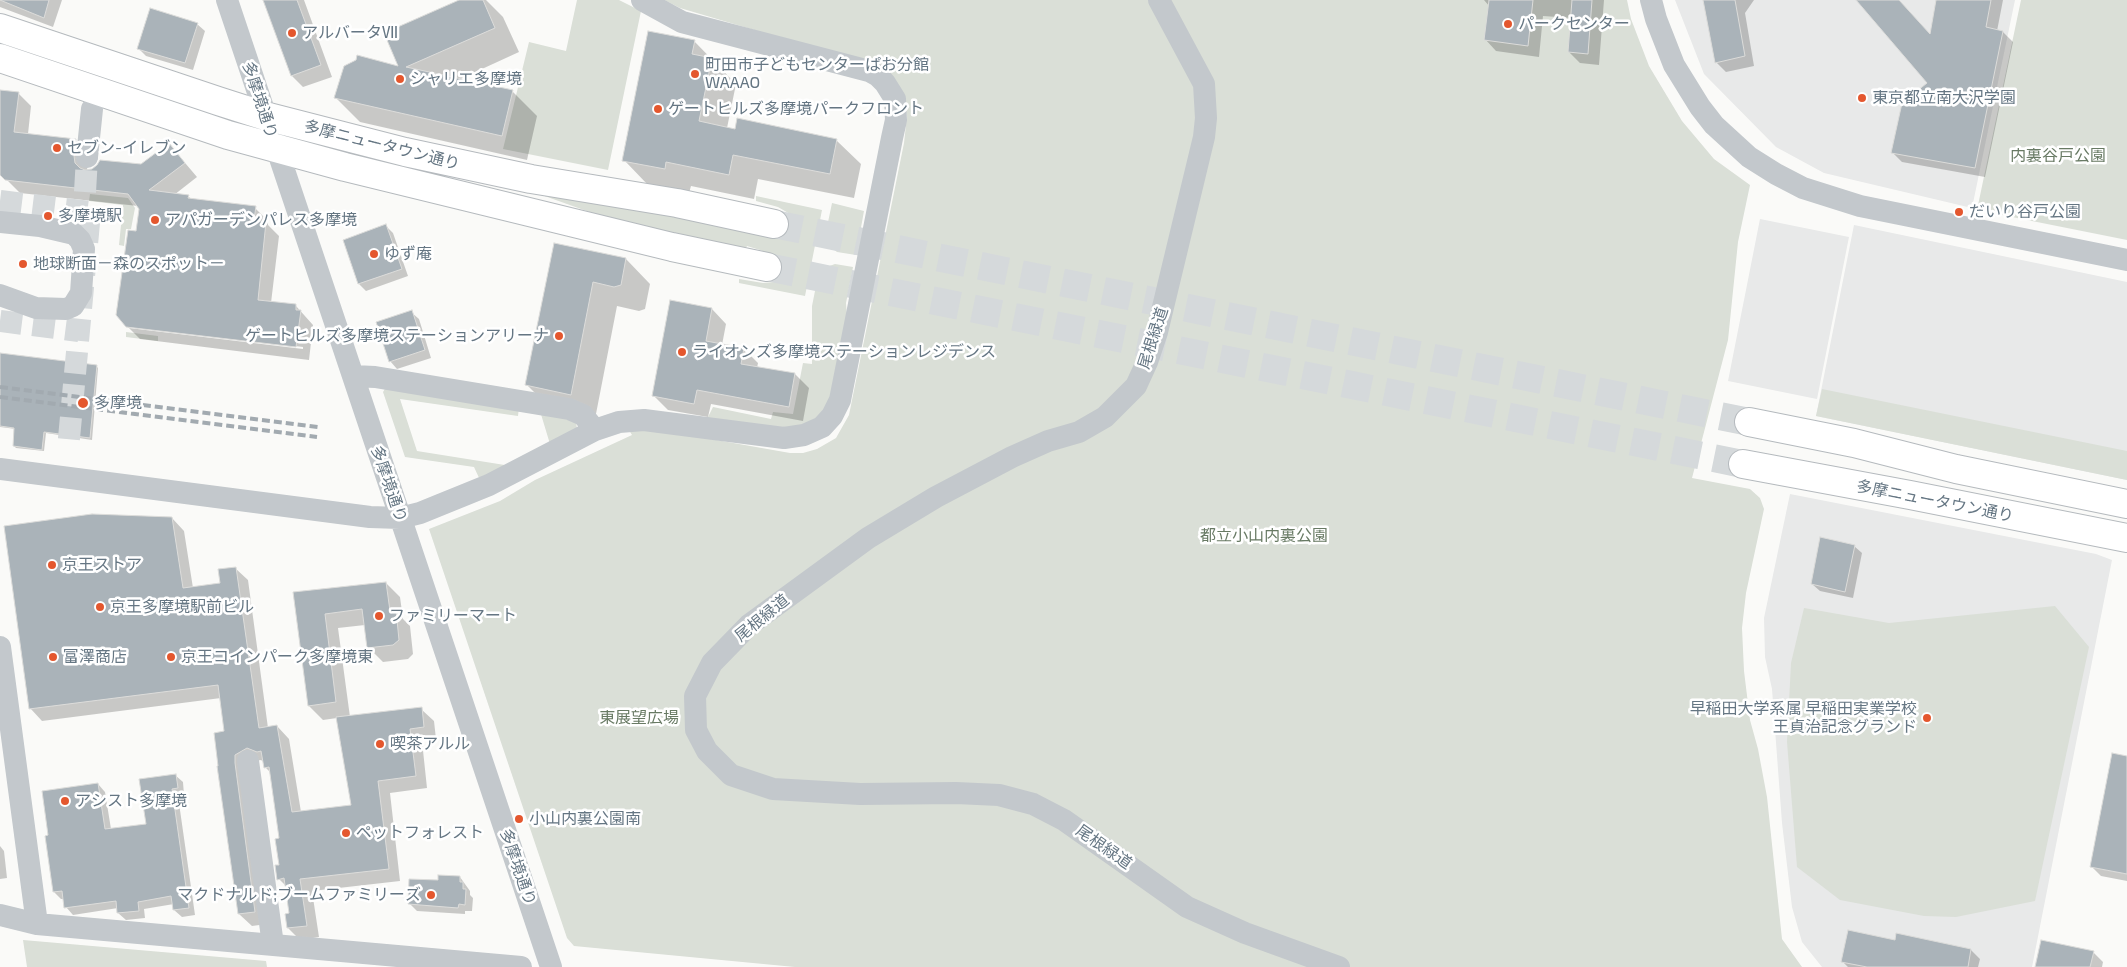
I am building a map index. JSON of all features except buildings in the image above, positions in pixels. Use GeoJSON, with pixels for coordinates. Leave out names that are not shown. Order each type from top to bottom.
{"type":"FeatureCollection","features":[{"type":"Feature","properties":{"kind":"main road","name":"多摩ニュータウン通り"},"geometry":{"type":"LineString","coordinates":[[0,28],[265,116],[405,152],[531,179],[676,203],[774,224]]}},
{"type":"Feature","properties":{"kind":"main road","name":"多摩ニュータウン通り"},"geometry":{"type":"LineString","coordinates":[[0,58],[228,135],[345,167],[672,247],[768,266]]}},
{"type":"Feature","properties":{"kind":"main road"},"geometry":{"type":"LineString","coordinates":[[1749,422],[1854,444],[1956,469],[2127,504]]}},
{"type":"Feature","properties":{"kind":"main road","name":"多摩ニュータウン通り"},"geometry":{"type":"LineString","coordinates":[[1743,464],[2127,538]]}},
{"type":"Feature","properties":{"kind":"street","name":"多摩境通り"},"geometry":{"type":"LineString","coordinates":[[227,0],[551,967]]}},
{"type":"Feature","properties":{"kind":"street"},"geometry":{"type":"LineString","coordinates":[[0,469],[370,517],[400,518],[420,513],[489,485],[595,430],[618,422],[644,420],[784,438],[804,435],[822,427],[832,416],[840,400],[896,120],[894,99],[885,83],[878,76],[869,72],[682,22],[642,0]]}},
{"type":"Feature","properties":{"kind":"street","name":"尾根緑道"},"geometry":{"type":"LineString","coordinates":[[1159,0],[1204,84],[1206,118],[1204,137],[1157,332],[1147,362],[1136,386],[1104,417],[1079,432],[1048,441],[1012,457],[936,498],[868,538],[748,625],[712,663],[695,696],[696,730],[708,751],[731,775],[772,790],[860,794],[990,795],[1033,804],[1064,820],[1187,907],[1245,933],[1339,967]]}},
{"type":"Feature","properties":{"kind":"street"},"geometry":{"type":"LineString","coordinates":[[1652,0],[1656,19],[1674,65],[1700,106],[1714,125],[1749,157],[1783,178],[1803,188],[1860,206],[2127,260]]}},
{"type":"Feature","properties":{"kind":"street"},"geometry":{"type":"LineString","coordinates":[[87,157],[92,109]]}},
{"type":"Feature","properties":{"kind":"street"},"geometry":{"type":"LineString","coordinates":[[0,222],[40,226],[74,234],[80,240],[84,249],[81,293],[73,306],[66,309],[36,308],[0,295]]}},
{"type":"Feature","properties":{"kind":"street"},"geometry":{"type":"LineString","coordinates":[[353,376],[375,377],[569,409],[583,415],[595,430]]}},
{"type":"Feature","properties":{"kind":"street"},"geometry":{"type":"LineString","coordinates":[[0,647],[10,795],[37,924]]}},
{"type":"Feature","properties":{"kind":"street"},"geometry":{"type":"LineString","coordinates":[[248,761],[262,790],[273,946]]}},
{"type":"Feature","properties":{"kind":"street"},"geometry":{"type":"LineString","coordinates":[[0,914],[37,924],[521,967]]}},
{"type":"Feature","properties":{"kind":"shaded area","name":"東京都立南大沢学園"},"geometry":{"type":"Polygon","coordinates":[[[1675,0],[2015,0],[1972,208],[1824,173],[1776,147],[1704,74],[1675,0]]]}},
{"type":"Feature","properties":{"kind":"shaded area"},"geometry":{"type":"Polygon","coordinates":[[[1760,219],[1849,237],[1817,399],[1728,381],[1760,219]]]}},
{"type":"Feature","properties":{"kind":"shaded area"},"geometry":{"type":"Polygon","coordinates":[[[1854,225],[2127,282],[2127,480],[1816,416],[1854,225]]]}},
{"type":"Feature","properties":{"kind":"shaded area","name":"早稲田大学系属 早稲田実業学校 王貞治記念グランド"},"geometry":{"type":"Polygon","coordinates":[[[1790,494],[2096,554],[2112,560],[2032,967],[1822,967],[1802,942],[1792,907],[1782,823],[1772,689],[1765,657],[1764,618],[1790,494]]]}},
{"type":"Feature","properties":{"kind":"green space"},"geometry":{"type":"Polygon","coordinates":[[[577,0],[619,0],[641,11],[608,170],[503,149],[529,42],[566,51],[577,0]]]}},
{"type":"Feature","properties":{"kind":"green space","name":"都立小山内裏公園"},"geometry":{"type":"Polygon","coordinates":[[[664,0],[1627,0],[1631,19],[1649,66],[1682,121],[1714,159],[1750,185],[1738,242],[1728,340],[1692,478],[1750,489],[1760,498],[1764,509],[1746,593],[1742,628],[1744,671],[1750,720],[1758,749],[1767,797],[1782,939],[1802,967],[795,967],[574,946],[567,938],[429,529],[500,501],[535,480],[632,435],[629,430],[654,429],[790,453],[803,453],[817,449],[836,438],[849,415],[904,143],[907,116],[902,91],[849,58],[680,8],[664,0]]]}},
{"type":"Feature","properties":{"kind":"green space","name":"内裏谷戸公園"},"geometry":{"type":"Polygon","coordinates":[[[2021,0],[2127,0],[2127,240],[1977,210],[2021,0]]]}},
{"type":"Feature","properties":{"kind":"green space"},"geometry":{"type":"Polygon","coordinates":[[[90,194],[128,198],[135,208],[131,229],[126,229],[124,246],[119,245],[123,205],[89,201],[90,194]]]}},
{"type":"Feature","properties":{"kind":"green space"},"geometry":{"type":"Polygon","coordinates":[[[539,194],[617,203],[770,235],[785,235],[793,231],[796,222],[790,214],[778,207],[756,201],[756,196],[822,210],[805,296],[739,283],[739,279],[763,283],[774,282],[785,277],[787,273],[784,263],[771,254],[747,246],[745,250],[609,219],[539,194]]]}},
{"type":"Feature","properties":{"kind":"green space"},"geometry":{"type":"Polygon","coordinates":[[[832,203],[864,211],[856,255],[837,252],[830,246],[826,238],[832,203]]]}},
{"type":"Feature","properties":{"kind":"green space"},"geometry":{"type":"Polygon","coordinates":[[[835,264],[853,267],[846,303],[847,317],[832,397],[818,420],[798,429],[707,419],[713,407],[771,419],[773,412],[793,414],[803,363],[812,364],[812,306],[817,281],[821,269],[835,264]]]}},
{"type":"Feature","properties":{"kind":"green space"},"geometry":{"type":"Polygon","coordinates":[[[126,332],[158,336],[158,341],[126,337],[126,332]]]}},
{"type":"Feature","properties":{"kind":"green space"},"geometry":{"type":"Polygon","coordinates":[[[386,387],[519,407],[518,416],[400,399],[417,451],[511,466],[480,480],[474,467],[405,457],[383,392],[386,387]]]}},
{"type":"Feature","properties":{"kind":"green space"},"geometry":{"type":"Polygon","coordinates":[[[1822,389],[2127,451],[2127,480],[1816,416],[1822,389]]]}},
{"type":"Feature","properties":{"kind":"green space"},"geometry":{"type":"Polygon","coordinates":[[[540,411],[576,422],[577,429],[550,444],[540,411]]]}},
{"type":"Feature","properties":{"kind":"green space","name":"早稲田大学系属 早稲田実業学校 王貞治記念グランド"},"geometry":{"type":"Polygon","coordinates":[[[2055,606],[2089,647],[2035,901],[1956,917],[1924,916],[1840,900],[1797,867],[1787,742],[1791,663],[1804,608],[1889,623],[2055,606]]]}},
{"type":"Feature","properties":{"kind":"green space"},"geometry":{"type":"Polygon","coordinates":[[[23,940],[266,961],[267,967],[27,967],[23,940]]]}},
{"type":"Feature","properties":{"kind":"tunnel"},"geometry":{"type":"LineString","coordinates":[[85,192],[87,157]]}},
{"type":"Feature","properties":{"kind":"tunnel"},"geometry":{"type":"LineString","coordinates":[[0,201],[90,212],[68,449]]}},
{"type":"Feature","properties":{"kind":"tunnel"},"geometry":{"type":"LineString","coordinates":[[774,224],[1749,422]]}},
{"type":"Feature","properties":{"kind":"tunnel"},"geometry":{"type":"LineString","coordinates":[[767,267],[1743,464]]}},
{"type":"Feature","properties":{"kind":"tunnel"},"geometry":{"type":"LineString","coordinates":[[0,321],[79,331]]}},
{"type":"Feature","properties":{"kind":"railway"},"geometry":{"type":"LineString","coordinates":[[0,387],[318,427]]}},
{"type":"Feature","properties":{"kind":"railway"},"geometry":{"type":"LineString","coordinates":[[0,397],[317,437]]}},
{"type":"Feature","properties":{"kind":"place","name":"パークセンター"},"geometry":{"type":"Point","coordinates":[1508,24]}},
{"type":"Feature","properties":{"kind":"place","name":"アルバータⅦ"},"geometry":{"type":"Point","coordinates":[292,33]}},
{"type":"Feature","properties":{"kind":"place","name":"町田市子どもセンターぱお分館 WAAAO"},"geometry":{"type":"Point","coordinates":[695,74]}},
{"type":"Feature","properties":{"kind":"place","name":"シャリエ多摩境"},"geometry":{"type":"Point","coordinates":[400,79]}},
{"type":"Feature","properties":{"kind":"place","name":"東京都立南大沢学園"},"geometry":{"type":"Point","coordinates":[1862,98]}},
{"type":"Feature","properties":{"kind":"place","name":"ゲートヒルズ多摩境パークフロント"},"geometry":{"type":"Point","coordinates":[658,109]}},
{"type":"Feature","properties":{"kind":"place","name":"セブン-イレブン"},"geometry":{"type":"Point","coordinates":[57,148]}},
{"type":"Feature","properties":{"kind":"place","name":"だいり谷戸公園"},"geometry":{"type":"Point","coordinates":[1959,212]}},
{"type":"Feature","properties":{"kind":"place","name":"多摩境駅"},"geometry":{"type":"Point","coordinates":[48,216]}},
{"type":"Feature","properties":{"kind":"place","name":"アパガーデンパレス多摩境"},"geometry":{"type":"Point","coordinates":[155,220]}},
{"type":"Feature","properties":{"kind":"place","name":"ゆず庵"},"geometry":{"type":"Point","coordinates":[374,254]}},
{"type":"Feature","properties":{"kind":"place","name":"地球断面－森のスポット－"},"geometry":{"type":"Point","coordinates":[23,264]}},
{"type":"Feature","properties":{"kind":"place","name":"ゲートヒルズ多摩境ステーションアリーナ"},"geometry":{"type":"Point","coordinates":[559,336]}},
{"type":"Feature","properties":{"kind":"place","name":"ライオンズ多摩境ステーションレジデンス"},"geometry":{"type":"Point","coordinates":[682,352]}},
{"type":"Feature","properties":{"kind":"place","name":"多摩境"},"geometry":{"type":"Point","coordinates":[83,403]}},
{"type":"Feature","properties":{"kind":"place","name":"京王ストア"},"geometry":{"type":"Point","coordinates":[52,565]}},
{"type":"Feature","properties":{"kind":"place","name":"京王多摩境駅前ビル"},"geometry":{"type":"Point","coordinates":[100,607]}},
{"type":"Feature","properties":{"kind":"place","name":"ファミリーマート"},"geometry":{"type":"Point","coordinates":[379,616]}},
{"type":"Feature","properties":{"kind":"place","name":"富澤商店"},"geometry":{"type":"Point","coordinates":[53,657]}},
{"type":"Feature","properties":{"kind":"place","name":"京王コインパーク多摩境東"},"geometry":{"type":"Point","coordinates":[171,657]}},
{"type":"Feature","properties":{"kind":"place","name":"早稲田大学系属 早稲田実業学校 王貞治記念グランド"},"geometry":{"type":"Point","coordinates":[1927,718]}},
{"type":"Feature","properties":{"kind":"place","name":"喫茶アルル"},"geometry":{"type":"Point","coordinates":[380,744]}},
{"type":"Feature","properties":{"kind":"place","name":"アシスト多摩境"},"geometry":{"type":"Point","coordinates":[65,801]}},
{"type":"Feature","properties":{"kind":"place","name":"小山内裏公園南"},"geometry":{"type":"Point","coordinates":[519,819]}},
{"type":"Feature","properties":{"kind":"place","name":"ペットフォレスト"},"geometry":{"type":"Point","coordinates":[346,833]}},
{"type":"Feature","properties":{"kind":"place","name":"マクドナルド;ブームファミリーズ"},"geometry":{"type":"Point","coordinates":[431,895]}},
{"type":"Feature","properties":{"kind":"park label","name":"東展望広場"},"geometry":{"type":"Point","coordinates":[639,718]}}]}
